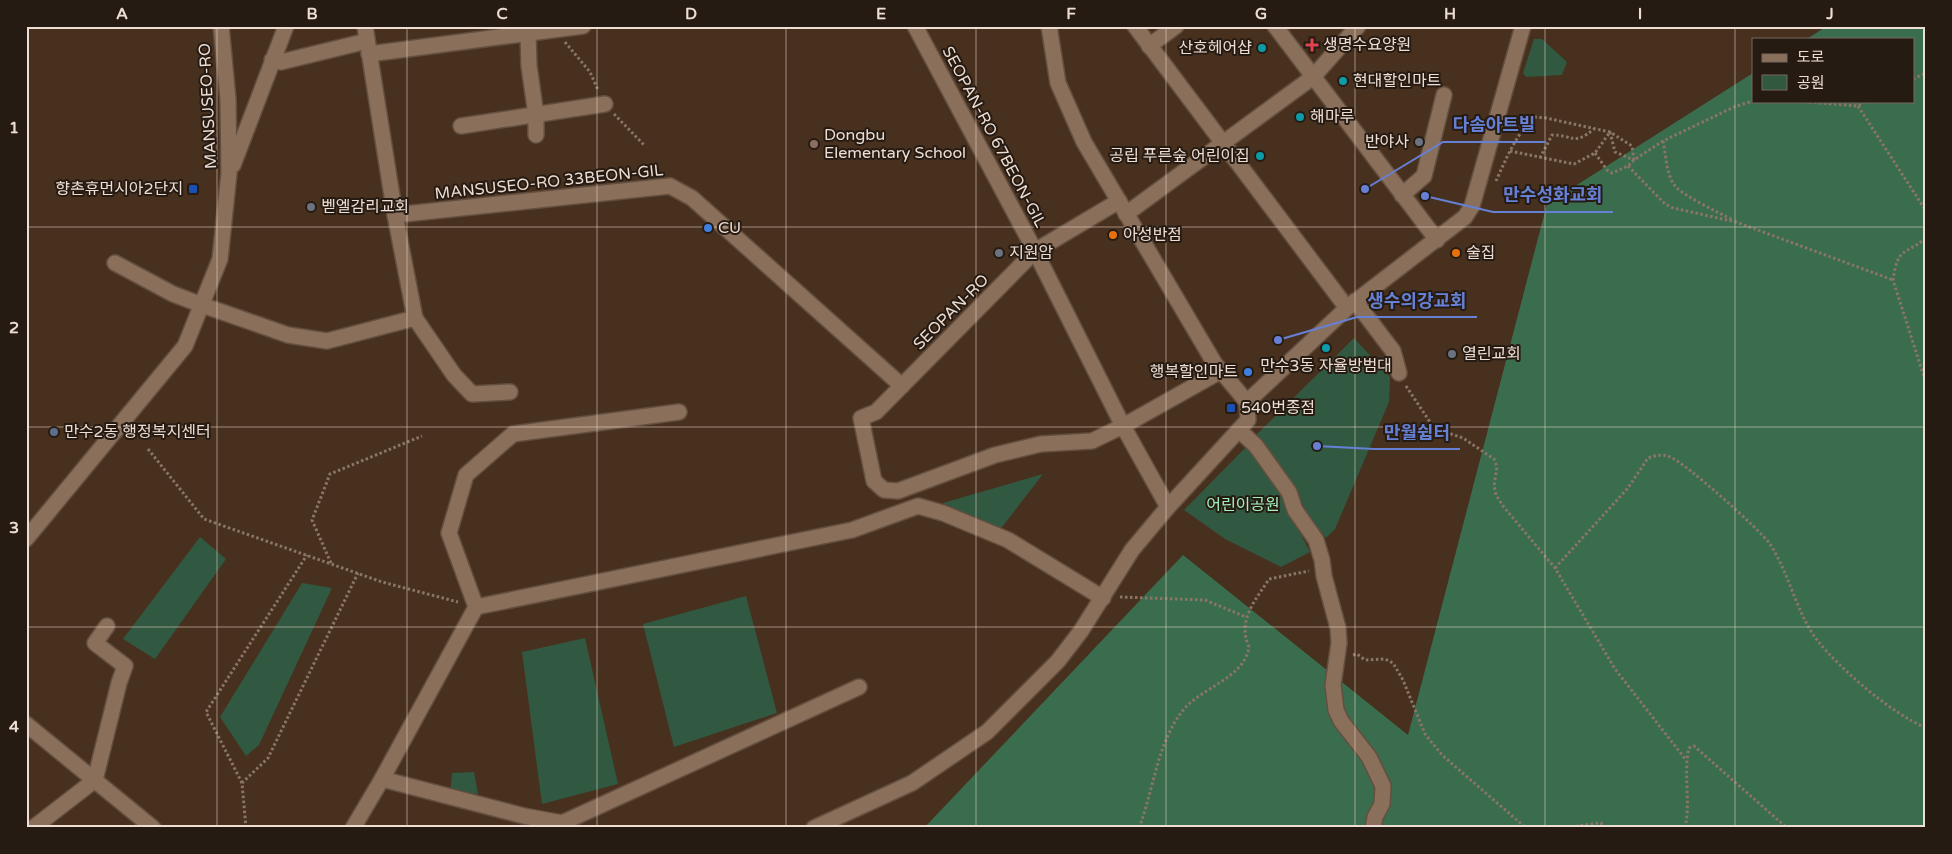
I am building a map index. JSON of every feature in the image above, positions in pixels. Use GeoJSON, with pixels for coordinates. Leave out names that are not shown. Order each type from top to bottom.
{"type":"FeatureCollection","features":[{"type":"Feature","properties":{"kind":"street","name":"MANSUSEO-RO"},"geometry":{"type":"LineString","coordinates":[[29,531],[185,346],[220,259],[229,173],[228,98],[221,26]]}},
{"type":"Feature","properties":{"kind":"street"},"geometry":{"type":"LineString","coordinates":[[229,173],[286,26]]}},
{"type":"Feature","properties":{"kind":"street"},"geometry":{"type":"LineString","coordinates":[[272,60],[281,62],[367,41],[528,33],[583,26]]}},
{"type":"Feature","properties":{"kind":"street","name":"SEOPAN-RO 67BEON-GIL"},"geometry":{"type":"LineString","coordinates":[[915,26],[1035,251],[1123,426],[1168,507]]}},
{"type":"Feature","properties":{"kind":"street"},"geometry":{"type":"LineString","coordinates":[[814,828],[912,783],[987,732],[1058,661],[1103,598],[1132,550],[1168,507],[1248,420],[1247,402],[1210,356],[1084,142],[1058,83],[1049,26]]}},
{"type":"Feature","properties":{"kind":"street"},"geometry":{"type":"LineString","coordinates":[[1134,26],[1223,143],[1351,304],[1393,351],[1399,373]]}},
{"type":"Feature","properties":{"kind":"street"},"geometry":{"type":"LineString","coordinates":[[1149,46],[1176,26]]}},
{"type":"Feature","properties":{"kind":"street"},"geometry":{"type":"LineString","coordinates":[[1274,26],[1436,240]]}},
{"type":"Feature","properties":{"kind":"street","name":"SEOPAN-RO"},"geometry":{"type":"LineString","coordinates":[[1123,426],[1092,441],[1041,444],[995,455],[898,490],[884,490],[874,481],[861,418],[876,412],[1035,251],[1123,208],[1223,143],[1313,77],[1358,26]]}},
{"type":"Feature","properties":{"kind":"street"},"geometry":{"type":"LineString","coordinates":[[1247,402],[1351,304],[1465,217],[1472,206],[1523,26]]}},
{"type":"Feature","properties":{"kind":"street"},"geometry":{"type":"LineString","coordinates":[[528,33],[529,66],[536,115],[536,135]]}},
{"type":"Feature","properties":{"kind":"street"},"geometry":{"type":"LineString","coordinates":[[367,41],[395,214],[415,318],[454,375],[472,394],[510,392]]}},
{"type":"Feature","properties":{"kind":"street"},"geometry":{"type":"LineString","coordinates":[[1402,194],[1424,176],[1444,94]]}},
{"type":"Feature","properties":{"kind":"street"},"geometry":{"type":"LineString","coordinates":[[461,126],[605,104]]}},
{"type":"Feature","properties":{"kind":"street","name":"MANSUSEO-RO 33BEON-GIL"},"geometry":{"type":"LineString","coordinates":[[395,214],[670,186],[692,198],[902,386]]}},
{"type":"Feature","properties":{"kind":"street"},"geometry":{"type":"LineString","coordinates":[[116,263],[173,294],[288,335],[327,341],[415,318]]}},
{"type":"Feature","properties":{"kind":"street"},"geometry":{"type":"LineString","coordinates":[[1123,426],[1221,372]]}},
{"type":"Feature","properties":{"kind":"street"},"geometry":{"type":"LineString","coordinates":[[353,828],[382,779],[476,607],[450,533],[466,475],[512,434],[679,412]]}},
{"type":"Feature","properties":{"kind":"street"},"geometry":{"type":"LineString","coordinates":[[1239,430],[1256,446],[1289,492],[1295,510],[1316,540],[1338,628],[1339,643],[1333,685],[1336,710],[1369,757],[1383,786],[1382,804],[1375,816],[1373,828]]}},
{"type":"Feature","properties":{"kind":"street"},"geometry":{"type":"LineString","coordinates":[[476,607],[852,530],[918,506],[943,513],[1008,540],[1103,598]]}},
{"type":"Feature","properties":{"kind":"street"},"geometry":{"type":"LineString","coordinates":[[33,828],[95,780],[125,666],[95,642],[106,626]]}},
{"type":"Feature","properties":{"kind":"street"},"geometry":{"type":"LineString","coordinates":[[382,779],[524,816],[562,823],[858,687]]}},
{"type":"Feature","properties":{"kind":"street"},"geometry":{"type":"LineString","coordinates":[[26,724],[153,828]]}},
{"type":"Feature","properties":{"kind":"path"},"geometry":{"type":"LineString","coordinates":[[554,30],[590,72],[605,104],[623,126],[645,146]]}},
{"type":"Feature","properties":{"kind":"path"},"geometry":{"type":"LineString","coordinates":[[1914,79],[1926,73]]}},
{"type":"Feature","properties":{"kind":"path"},"geometry":{"type":"LineString","coordinates":[[1595,153],[1610,173],[1628,166],[1663,141],[1752,100]]}},
{"type":"Feature","properties":{"kind":"path"},"geometry":{"type":"LineString","coordinates":[[1807,102],[1858,106],[1864,102]]}},
{"type":"Feature","properties":{"kind":"path"},"geometry":{"type":"LineString","coordinates":[[1858,106],[1926,211]]}},
{"type":"Feature","properties":{"kind":"path"},"geometry":{"type":"LineString","coordinates":[[1610,132],[1595,153],[1574,164],[1510,151],[1535,117],[1610,132],[1634,148],[1634,160]]}},
{"type":"Feature","properties":{"kind":"path"},"geometry":{"type":"LineString","coordinates":[[1540,158],[1552,135],[1576,140],[1594,129]]}},
{"type":"Feature","properties":{"kind":"path"},"geometry":{"type":"LineString","coordinates":[[1610,132],[1615,152],[1634,160]]}},
{"type":"Feature","properties":{"kind":"path"},"geometry":{"type":"LineString","coordinates":[[1663,141],[1674,186],[1684,194],[1736,222]]}},
{"type":"Feature","properties":{"kind":"path"},"geometry":{"type":"LineString","coordinates":[[1628,166],[1665,204],[1673,208],[1736,222],[1893,280]]}},
{"type":"Feature","properties":{"kind":"path"},"geometry":{"type":"LineString","coordinates":[[1926,238],[1900,255],[1895,267],[1893,280],[1926,383]]}},
{"type":"Feature","properties":{"kind":"path"},"geometry":{"type":"LineString","coordinates":[[1399,373],[1406,387],[1438,434],[1451,434],[1463,438],[1494,459],[1497,466],[1494,486],[1503,506],[1555,568],[1614,669],[1686,760]]}},
{"type":"Feature","properties":{"kind":"path"},"geometry":{"type":"LineString","coordinates":[[332,564],[312,520],[330,474],[422,436]]}},
{"type":"Feature","properties":{"kind":"path"},"geometry":{"type":"LineString","coordinates":[[148,449],[204,519],[358,573],[476,607]]}},
{"type":"Feature","properties":{"kind":"path"},"geometry":{"type":"LineString","coordinates":[[1555,568],[1628,488],[1648,458],[1662,455],[1668,456],[1688,470],[1765,537],[1776,555],[1815,638],[1826,651],[1863,686],[1905,716],[1926,728]]}},
{"type":"Feature","properties":{"kind":"path"},"geometry":{"type":"LineString","coordinates":[[246,828],[242,783],[206,712],[307,555]]}},
{"type":"Feature","properties":{"kind":"path"},"geometry":{"type":"LineString","coordinates":[[1139,828],[1160,757],[1169,734],[1191,702],[1236,670],[1245,660],[1249,647],[1246,638],[1246,616],[1269,579],[1323,568]]}},
{"type":"Feature","properties":{"kind":"path"},"geometry":{"type":"LineString","coordinates":[[242,783],[268,758],[358,573]]}},
{"type":"Feature","properties":{"kind":"path"},"geometry":{"type":"LineString","coordinates":[[1103,598],[1128,596],[1205,600],[1246,616]]}},
{"type":"Feature","properties":{"kind":"path"},"geometry":{"type":"LineString","coordinates":[[1335,671],[1354,654],[1365,660],[1385,659],[1393,663],[1403,680],[1416,714],[1430,742],[1442,755],[1526,828]]}},
{"type":"Feature","properties":{"kind":"path"},"geometry":{"type":"LineString","coordinates":[[1685,828],[1687,817],[1686,760],[1690,746],[1700,750],[1787,828]]}},
{"type":"Feature","properties":{"kind":"path"},"geometry":{"type":"LineString","coordinates":[[1566,828],[1598,823],[1601,823],[1604,828]]}},
{"type":"Feature","properties":{"kind":"green space"},"geometry":{"type":"Polygon","coordinates":[[[1827,26],[1926,26],[1926,828],[924,828],[1183,555],[1408,735],[1547,204],[1752,74],[1752,102],[1914,102],[1914,38],[1809,38],[1827,26]]]}},
{"type":"Feature","properties":{"kind":"green space"},"geometry":{"type":"Polygon","coordinates":[[[1534,39],[1542,39],[1567,62],[1562,75],[1526,77],[1523,73],[1534,39]]]}},
{"type":"Feature","properties":{"kind":"green space"},"geometry":{"type":"Polygon","coordinates":[[[1354,338],[1390,377],[1389,402],[1335,529],[1326,538],[1308,517],[1299,496],[1256,435],[1354,338]]]}},
{"type":"Feature","properties":{"kind":"green space","name":"어린이공원"},"geometry":{"type":"Polygon","coordinates":[[[1247,446],[1280,493],[1310,552],[1281,567],[1225,539],[1184,510],[1247,446]]]}},
{"type":"Feature","properties":{"kind":"green space"},"geometry":{"type":"Polygon","coordinates":[[[1043,474],[999,531],[943,503],[1043,474]]]}},
{"type":"Feature","properties":{"kind":"green space"},"geometry":{"type":"Polygon","coordinates":[[[200,537],[226,559],[155,659],[123,639],[200,537]]]}},
{"type":"Feature","properties":{"kind":"green space"},"geometry":{"type":"Polygon","coordinates":[[[302,583],[332,588],[259,745],[246,756],[220,717],[302,583]]]}},
{"type":"Feature","properties":{"kind":"green space"},"geometry":{"type":"Polygon","coordinates":[[[746,596],[777,713],[674,747],[643,624],[746,596]]]}},
{"type":"Feature","properties":{"kind":"green space"},"geometry":{"type":"Polygon","coordinates":[[[585,638],[618,784],[542,804],[522,652],[585,638]]]}},
{"type":"Feature","properties":{"kind":"green space"},"geometry":{"type":"Polygon","coordinates":[[[474,772],[478,794],[450,796],[452,773],[474,772]]]}},
{"type":"Feature","properties":{"kind":"place","name":"생명수요양원"},"geometry":{"type":"Point","coordinates":[1312,45]}},
{"type":"Feature","properties":{"kind":"place","name":"산호헤어샵"},"geometry":{"type":"Point","coordinates":[1262,48]}},
{"type":"Feature","properties":{"kind":"place","name":"현대할인마트"},"geometry":{"type":"Point","coordinates":[1343,81]}},
{"type":"Feature","properties":{"kind":"place","name":"해마루"},"geometry":{"type":"Point","coordinates":[1300,117]}},
{"type":"Feature","properties":{"kind":"place","name":"반야사"},"geometry":{"type":"Point","coordinates":[1419,142]}},
{"type":"Feature","properties":{"kind":"place","name":"Dongbu Elementary School"},"geometry":{"type":"Point","coordinates":[814,144]}},
{"type":"Feature","properties":{"kind":"place","name":"공립 푸른숲 어린이집"},"geometry":{"type":"Point","coordinates":[1260,156]}},
{"type":"Feature","properties":{"kind":"place","name":"향촌휴먼시아2단지"},"geometry":{"type":"Point","coordinates":[193,189]}},
{"type":"Feature","properties":{"kind":"place","name":"다솜아트빌"},"geometry":{"type":"Point","coordinates":[1365,189]}},
{"type":"Feature","properties":{"kind":"place","name":"만수성화교회"},"geometry":{"type":"Point","coordinates":[1425,196]}},
{"type":"Feature","properties":{"kind":"place","name":"벧엘감리교회"},"geometry":{"type":"Point","coordinates":[311,207]}},
{"type":"Feature","properties":{"kind":"place","name":"CU"},"geometry":{"type":"Point","coordinates":[708,228]}},
{"type":"Feature","properties":{"kind":"place","name":"아성반점"},"geometry":{"type":"Point","coordinates":[1113,235]}},
{"type":"Feature","properties":{"kind":"place","name":"지원암"},"geometry":{"type":"Point","coordinates":[999,253]}},
{"type":"Feature","properties":{"kind":"place","name":"술집"},"geometry":{"type":"Point","coordinates":[1456,253]}},
{"type":"Feature","properties":{"kind":"place","name":"생수의강교회"},"geometry":{"type":"Point","coordinates":[1278,340]}},
{"type":"Feature","properties":{"kind":"place","name":"만수3동 자율방범대"},"geometry":{"type":"Point","coordinates":[1326,348]}},
{"type":"Feature","properties":{"kind":"place","name":"열린교회"},"geometry":{"type":"Point","coordinates":[1452,354]}},
{"type":"Feature","properties":{"kind":"place","name":"행복할인마트"},"geometry":{"type":"Point","coordinates":[1248,372]}},
{"type":"Feature","properties":{"kind":"place","name":"540번종점"},"geometry":{"type":"Point","coordinates":[1231,408]}},
{"type":"Feature","properties":{"kind":"place","name":"만수2동 행정복지센터"},"geometry":{"type":"Point","coordinates":[54,432]}},
{"type":"Feature","properties":{"kind":"place","name":"만월쉼터"},"geometry":{"type":"Point","coordinates":[1317,446]}}]}
